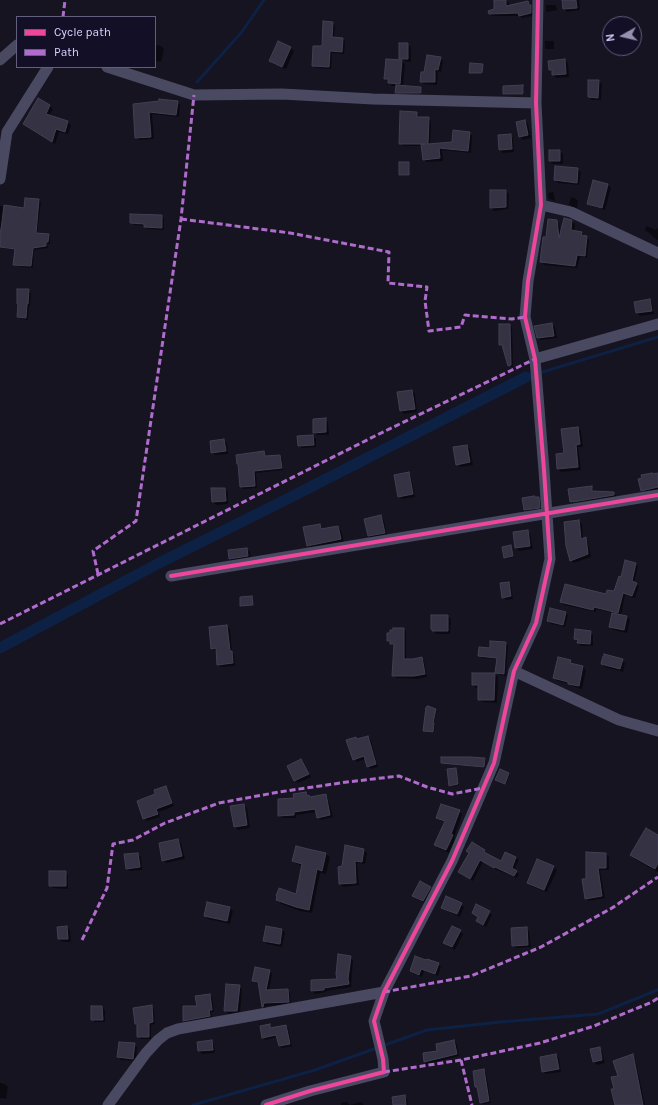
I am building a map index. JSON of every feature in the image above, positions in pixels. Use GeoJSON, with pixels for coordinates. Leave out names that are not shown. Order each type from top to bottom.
{"type":"FeatureCollection","features":[{"type":"Feature","properties":{"kind":"street"},"geometry":{"type":"LineString","coordinates":[[266,1105],[310,1091],[384,1072],[383,1059],[374,1022],[384,992],[452,861],[494,763],[514,671],[538,616],[550,559],[535,359],[525,317],[528,281],[541,205],[536,103],[538,0]]}},
{"type":"Feature","properties":{"kind":"street"},"geometry":{"type":"LineString","coordinates":[[0,60],[16,46]]}},
{"type":"Feature","properties":{"kind":"street"},"geometry":{"type":"LineString","coordinates":[[0,179],[7,132],[47,68]]}},
{"type":"Feature","properties":{"kind":"street"},"geometry":{"type":"LineString","coordinates":[[110,68],[194,96],[282,94],[373,99],[536,103]]}},
{"type":"Feature","properties":{"kind":"street"},"geometry":{"type":"LineString","coordinates":[[541,205],[571,212],[658,253]]}},
{"type":"Feature","properties":{"kind":"street"},"geometry":{"type":"LineString","coordinates":[[535,359],[658,324]]}},
{"type":"Feature","properties":{"kind":"street"},"geometry":{"type":"LineString","coordinates":[[171,576],[658,495]]}},
{"type":"Feature","properties":{"kind":"street"},"geometry":{"type":"LineString","coordinates":[[514,671],[620,720],[658,731]]}},
{"type":"Feature","properties":{"kind":"street"},"geometry":{"type":"LineString","coordinates":[[108,1105],[146,1053],[167,1033],[178,1029],[384,992]]}},
{"type":"Feature","properties":{"kind":"building"},"geometry":{"type":"Polygon","coordinates":[[[494,0],[506,0],[506,6],[528,1],[529,5],[531,5],[531,13],[519,16],[518,13],[489,14],[488,11],[494,9],[494,0]]]}},
{"type":"Feature","properties":{"kind":"building"},"geometry":{"type":"Polygon","coordinates":[[[562,0],[576,0],[577,8],[563,9],[562,0]]]}},
{"type":"Feature","properties":{"kind":"building"},"geometry":{"type":"Polygon","coordinates":[[[323,21],[333,22],[332,37],[343,38],[342,52],[330,51],[329,67],[312,66],[313,46],[322,46],[323,21]]]}},
{"type":"Feature","properties":{"kind":"building"},"geometry":{"type":"Polygon","coordinates":[[[278,41],[291,47],[282,67],[269,61],[278,41]]]}},
{"type":"Feature","properties":{"kind":"building"},"geometry":{"type":"Polygon","coordinates":[[[399,43],[408,43],[408,59],[399,59],[399,43]]]}},
{"type":"Feature","properties":{"kind":"building"},"geometry":{"type":"Polygon","coordinates":[[[427,55],[441,57],[438,70],[435,69],[435,82],[420,82],[421,72],[424,72],[427,55]]]}},
{"type":"Feature","properties":{"kind":"building"},"geometry":{"type":"Polygon","coordinates":[[[386,59],[402,60],[400,84],[388,83],[388,79],[384,79],[386,59]]]}},
{"type":"Feature","properties":{"kind":"building"},"geometry":{"type":"Polygon","coordinates":[[[565,59],[566,74],[552,75],[552,70],[549,70],[548,61],[565,59]]]}},
{"type":"Feature","properties":{"kind":"building"},"geometry":{"type":"Polygon","coordinates":[[[470,63],[483,64],[482,73],[469,73],[470,63]]]}},
{"type":"Feature","properties":{"kind":"building"},"geometry":{"type":"Polygon","coordinates":[[[588,80],[599,80],[598,98],[588,97],[588,80]]]}},
{"type":"Feature","properties":{"kind":"building"},"geometry":{"type":"Polygon","coordinates":[[[396,85],[421,87],[421,93],[395,93],[396,85]]]}},
{"type":"Feature","properties":{"kind":"building"},"geometry":{"type":"Polygon","coordinates":[[[523,85],[523,94],[503,94],[503,86],[523,85]]]}},
{"type":"Feature","properties":{"kind":"building"},"geometry":{"type":"Polygon","coordinates":[[[38,98],[50,105],[46,114],[68,121],[65,132],[56,129],[52,142],[23,124],[38,98]]]}},
{"type":"Feature","properties":{"kind":"building"},"geometry":{"type":"Polygon","coordinates":[[[159,99],[178,101],[176,115],[149,112],[151,137],[135,138],[133,104],[159,101],[159,99]]]}},
{"type":"Feature","properties":{"kind":"building"},"geometry":{"type":"Polygon","coordinates":[[[400,111],[417,112],[417,117],[429,117],[428,144],[452,142],[453,130],[470,132],[468,151],[439,148],[440,158],[423,160],[421,144],[399,144],[400,111]]]}},
{"type":"Feature","properties":{"kind":"building"},"geometry":{"type":"Polygon","coordinates":[[[525,120],[528,135],[519,137],[516,122],[525,120]]]}},
{"type":"Feature","properties":{"kind":"building"},"geometry":{"type":"Polygon","coordinates":[[[511,134],[512,149],[499,150],[498,135],[511,134]]]}},
{"type":"Feature","properties":{"kind":"building"},"geometry":{"type":"Polygon","coordinates":[[[549,150],[560,150],[560,161],[549,161],[549,150]]]}},
{"type":"Feature","properties":{"kind":"building"},"geometry":{"type":"Polygon","coordinates":[[[399,162],[409,162],[409,175],[399,175],[399,162]]]}},
{"type":"Feature","properties":{"kind":"building"},"geometry":{"type":"Polygon","coordinates":[[[555,166],[578,168],[577,183],[554,180],[555,166]]]}},
{"type":"Feature","properties":{"kind":"building"},"geometry":{"type":"Polygon","coordinates":[[[593,180],[608,184],[602,208],[587,204],[593,180]]]}},
{"type":"Feature","properties":{"kind":"building"},"geometry":{"type":"Polygon","coordinates":[[[490,190],[506,190],[506,207],[490,208],[490,190]]]}},
{"type":"Feature","properties":{"kind":"building"},"geometry":{"type":"Polygon","coordinates":[[[25,198],[39,199],[36,233],[49,234],[46,246],[33,248],[31,266],[13,265],[15,249],[0,247],[0,230],[4,205],[24,208],[25,198]]]}},
{"type":"Feature","properties":{"kind":"building"},"geometry":{"type":"Polygon","coordinates":[[[130,214],[162,215],[162,228],[144,227],[144,224],[130,223],[130,214]]]}},
{"type":"Feature","properties":{"kind":"building"},"geometry":{"type":"Polygon","coordinates":[[[564,218],[572,220],[571,230],[582,232],[581,235],[587,236],[585,256],[577,255],[575,266],[540,262],[543,237],[546,237],[548,219],[557,220],[559,238],[564,218]]]}},
{"type":"Feature","properties":{"kind":"building"},"geometry":{"type":"Polygon","coordinates":[[[17,289],[29,289],[26,318],[17,317],[17,289]]]}},
{"type":"Feature","properties":{"kind":"building"},"geometry":{"type":"Polygon","coordinates":[[[650,299],[652,311],[636,313],[634,302],[650,299]]]}},
{"type":"Feature","properties":{"kind":"building"},"geometry":{"type":"Polygon","coordinates":[[[552,323],[554,336],[537,338],[534,326],[552,323]]]}},
{"type":"Feature","properties":{"kind":"building"},"geometry":{"type":"Polygon","coordinates":[[[499,324],[510,324],[511,365],[508,366],[502,345],[499,345],[499,324]]]}},
{"type":"Feature","properties":{"kind":"building"},"geometry":{"type":"Polygon","coordinates":[[[412,390],[415,409],[400,411],[397,392],[412,390]]]}},
{"type":"Feature","properties":{"kind":"building"},"geometry":{"type":"Polygon","coordinates":[[[326,418],[326,432],[313,433],[313,419],[326,418]]]}},
{"type":"Feature","properties":{"kind":"building"},"geometry":{"type":"Polygon","coordinates":[[[578,427],[580,444],[576,445],[578,467],[557,469],[556,454],[564,453],[561,429],[578,427]]]}},
{"type":"Feature","properties":{"kind":"building"},"geometry":{"type":"Polygon","coordinates":[[[313,435],[314,445],[298,446],[297,436],[313,435]]]}},
{"type":"Feature","properties":{"kind":"building"},"geometry":{"type":"Polygon","coordinates":[[[224,439],[226,451],[211,453],[210,441],[224,439]]]}},
{"type":"Feature","properties":{"kind":"building"},"geometry":{"type":"Polygon","coordinates":[[[467,445],[470,462],[456,465],[453,447],[467,445]]]}},
{"type":"Feature","properties":{"kind":"building"},"geometry":{"type":"Polygon","coordinates":[[[264,451],[265,456],[280,455],[282,468],[254,471],[255,486],[240,487],[236,455],[264,451]]]}},
{"type":"Feature","properties":{"kind":"building"},"geometry":{"type":"Polygon","coordinates":[[[409,472],[413,494],[398,497],[394,475],[409,472]]]}},
{"type":"Feature","properties":{"kind":"building"},"geometry":{"type":"Polygon","coordinates":[[[658,473],[658,487],[641,491],[638,479],[642,478],[641,475],[658,473]]]}},
{"type":"Feature","properties":{"kind":"building"},"geometry":{"type":"Polygon","coordinates":[[[592,486],[592,491],[614,492],[614,495],[570,502],[568,489],[592,486]]]}},
{"type":"Feature","properties":{"kind":"building"},"geometry":{"type":"Polygon","coordinates":[[[211,488],[225,488],[226,501],[212,502],[211,488]]]}},
{"type":"Feature","properties":{"kind":"building"},"geometry":{"type":"Polygon","coordinates":[[[534,496],[539,497],[540,508],[524,510],[522,498],[534,496]]]}},
{"type":"Feature","properties":{"kind":"building"},"geometry":{"type":"Polygon","coordinates":[[[381,515],[385,533],[368,536],[364,519],[381,515]]]}},
{"type":"Feature","properties":{"kind":"building"},"geometry":{"type":"Polygon","coordinates":[[[579,520],[581,539],[586,537],[588,554],[570,561],[566,546],[564,522],[579,520]]]}},
{"type":"Feature","properties":{"kind":"building"},"geometry":{"type":"Polygon","coordinates":[[[320,524],[321,529],[338,526],[341,539],[307,546],[303,527],[320,524]]]}},
{"type":"Feature","properties":{"kind":"building"},"geometry":{"type":"Polygon","coordinates":[[[528,530],[530,546],[515,548],[513,532],[528,530]]]}},
{"type":"Feature","properties":{"kind":"building"},"geometry":{"type":"Polygon","coordinates":[[[511,545],[513,556],[504,558],[502,547],[511,545]]]}},
{"type":"Feature","properties":{"kind":"building"},"geometry":{"type":"Polygon","coordinates":[[[247,548],[248,556],[229,559],[228,550],[247,548]]]}},
{"type":"Feature","properties":{"kind":"building"},"geometry":{"type":"Polygon","coordinates":[[[625,560],[636,563],[632,581],[637,583],[632,596],[623,593],[618,613],[594,607],[593,610],[560,602],[565,584],[606,594],[607,590],[614,591],[619,576],[621,577],[625,560]]]}},
{"type":"Feature","properties":{"kind":"building"},"geometry":{"type":"Polygon","coordinates":[[[509,582],[511,596],[502,598],[500,583],[509,582]]]}},
{"type":"Feature","properties":{"kind":"building"},"geometry":{"type":"Polygon","coordinates":[[[252,596],[253,605],[240,606],[240,597],[252,596]]]}},
{"type":"Feature","properties":{"kind":"building"},"geometry":{"type":"Polygon","coordinates":[[[550,608],[566,612],[563,625],[547,621],[550,608]]]}},
{"type":"Feature","properties":{"kind":"building"},"geometry":{"type":"Polygon","coordinates":[[[612,613],[627,616],[624,630],[609,627],[612,613]]]}},
{"type":"Feature","properties":{"kind":"building"},"geometry":{"type":"Polygon","coordinates":[[[431,615],[448,615],[448,631],[432,631],[431,615]]]}},
{"type":"Feature","properties":{"kind":"building"},"geometry":{"type":"Polygon","coordinates":[[[227,625],[233,663],[217,665],[216,648],[211,649],[209,627],[227,625]]]}},
{"type":"Feature","properties":{"kind":"building"},"geometry":{"type":"Polygon","coordinates":[[[393,628],[404,628],[404,659],[422,657],[425,674],[414,676],[392,676],[394,644],[390,644],[390,641],[387,641],[387,633],[390,633],[390,630],[393,630],[393,628]]]}},
{"type":"Feature","properties":{"kind":"building"},"geometry":{"type":"Polygon","coordinates":[[[575,629],[591,631],[590,644],[577,643],[578,640],[574,639],[575,629]]]}},
{"type":"Feature","properties":{"kind":"building"},"geometry":{"type":"Polygon","coordinates":[[[490,641],[506,642],[504,674],[495,673],[497,658],[478,656],[479,647],[490,648],[490,641]]]}},
{"type":"Feature","properties":{"kind":"building"},"geometry":{"type":"Polygon","coordinates":[[[604,654],[623,659],[620,669],[601,664],[604,654]]]}},
{"type":"Feature","properties":{"kind":"building"},"geometry":{"type":"Polygon","coordinates":[[[558,657],[571,660],[570,663],[583,666],[579,686],[568,684],[568,682],[553,678],[558,657]]]}},
{"type":"Feature","properties":{"kind":"building"},"geometry":{"type":"Polygon","coordinates":[[[472,673],[495,673],[494,700],[478,700],[478,685],[472,685],[472,673]]]}},
{"type":"Feature","properties":{"kind":"building"},"geometry":{"type":"Polygon","coordinates":[[[428,706],[436,709],[433,732],[423,731],[426,707],[428,706]]]}},
{"type":"Feature","properties":{"kind":"building"},"geometry":{"type":"Polygon","coordinates":[[[368,736],[376,764],[367,767],[364,756],[353,760],[346,740],[368,736]]]}},
{"type":"Feature","properties":{"kind":"building"},"geometry":{"type":"Polygon","coordinates":[[[441,757],[485,758],[484,767],[441,763],[441,757]]]}},
{"type":"Feature","properties":{"kind":"building"},"geometry":{"type":"Polygon","coordinates":[[[301,759],[309,774],[294,781],[287,766],[301,759]]]}},
{"type":"Feature","properties":{"kind":"building"},"geometry":{"type":"Polygon","coordinates":[[[456,768],[458,784],[449,786],[447,769],[456,768]]]}},
{"type":"Feature","properties":{"kind":"building"},"geometry":{"type":"Polygon","coordinates":[[[500,769],[509,773],[505,784],[495,780],[500,769]]]}},
{"type":"Feature","properties":{"kind":"building"},"geometry":{"type":"Polygon","coordinates":[[[166,786],[172,803],[156,809],[158,814],[143,819],[137,801],[155,794],[154,790],[166,786]]]}},
{"type":"Feature","properties":{"kind":"building"},"geometry":{"type":"Polygon","coordinates":[[[306,792],[307,796],[309,795],[310,797],[326,794],[330,815],[317,818],[315,809],[294,812],[294,815],[278,816],[278,799],[294,798],[293,794],[306,792]]]}},
{"type":"Feature","properties":{"kind":"building"},"geometry":{"type":"Polygon","coordinates":[[[244,804],[247,825],[234,827],[230,806],[244,804]]]}},
{"type":"Feature","properties":{"kind":"building"},"geometry":{"type":"Polygon","coordinates":[[[441,804],[460,810],[451,834],[453,835],[446,850],[434,845],[445,821],[436,818],[441,804]]]}},
{"type":"Feature","properties":{"kind":"building"},"geometry":{"type":"Polygon","coordinates":[[[646,828],[658,835],[658,863],[655,869],[630,855],[646,828]]]}},
{"type":"Feature","properties":{"kind":"building"},"geometry":{"type":"Polygon","coordinates":[[[178,839],[182,856],[162,861],[159,843],[178,839]]]}},
{"type":"Feature","properties":{"kind":"building"},"geometry":{"type":"Polygon","coordinates":[[[472,842],[485,850],[484,852],[501,861],[505,852],[516,857],[512,868],[517,871],[514,876],[495,867],[494,868],[480,860],[470,879],[458,872],[469,853],[466,851],[472,842]]]}},
{"type":"Feature","properties":{"kind":"building"},"geometry":{"type":"Polygon","coordinates":[[[345,845],[364,849],[362,862],[355,861],[356,883],[339,884],[338,867],[342,866],[345,845]]]}},
{"type":"Feature","properties":{"kind":"building"},"geometry":{"type":"Polygon","coordinates":[[[296,846],[326,853],[322,871],[317,869],[309,910],[276,900],[279,888],[296,894],[302,864],[292,861],[296,846]]]}},
{"type":"Feature","properties":{"kind":"building"},"geometry":{"type":"Polygon","coordinates":[[[586,852],[606,853],[606,868],[598,868],[602,896],[585,899],[582,879],[586,879],[586,852]]]}},
{"type":"Feature","properties":{"kind":"building"},"geometry":{"type":"Polygon","coordinates":[[[138,853],[140,867],[126,869],[124,854],[138,853]]]}},
{"type":"Feature","properties":{"kind":"building"},"geometry":{"type":"Polygon","coordinates":[[[537,859],[554,866],[544,890],[527,883],[537,859]]]}},
{"type":"Feature","properties":{"kind":"building"},"geometry":{"type":"Polygon","coordinates":[[[49,871],[66,871],[66,886],[49,886],[49,871]]]}},
{"type":"Feature","properties":{"kind":"building"},"geometry":{"type":"Polygon","coordinates":[[[420,881],[431,887],[423,901],[412,896],[420,881]]]}},
{"type":"Feature","properties":{"kind":"building"},"geometry":{"type":"Polygon","coordinates":[[[446,896],[462,903],[457,914],[441,908],[446,896]]]}},
{"type":"Feature","properties":{"kind":"building"},"geometry":{"type":"Polygon","coordinates":[[[207,902],[230,907],[227,921],[204,916],[207,902]]]}},
{"type":"Feature","properties":{"kind":"building"},"geometry":{"type":"Polygon","coordinates":[[[476,904],[490,911],[483,925],[476,921],[478,917],[472,913],[476,904]]]}},
{"type":"Feature","properties":{"kind":"building"},"geometry":{"type":"Polygon","coordinates":[[[67,926],[68,939],[58,939],[57,927],[67,926]]]}},
{"type":"Feature","properties":{"kind":"building"},"geometry":{"type":"Polygon","coordinates":[[[266,926],[282,929],[280,944],[263,941],[266,926]]]}},
{"type":"Feature","properties":{"kind":"building"},"geometry":{"type":"Polygon","coordinates":[[[452,926],[461,930],[452,947],[443,943],[452,926]]]}},
{"type":"Feature","properties":{"kind":"building"},"geometry":{"type":"Polygon","coordinates":[[[527,927],[528,945],[512,946],[511,928],[527,927]]]}},
{"type":"Feature","properties":{"kind":"building"},"geometry":{"type":"Polygon","coordinates":[[[338,954],[351,956],[348,979],[349,984],[324,988],[324,990],[311,991],[311,980],[337,979],[338,954]]]}},
{"type":"Feature","properties":{"kind":"building"},"geometry":{"type":"Polygon","coordinates":[[[415,956],[439,963],[435,974],[421,969],[419,975],[410,971],[415,956]]]}},
{"type":"Feature","properties":{"kind":"building"},"geometry":{"type":"Polygon","coordinates":[[[255,967],[270,970],[266,990],[288,989],[289,1002],[264,1003],[262,1007],[258,982],[252,981],[255,967]]]}},
{"type":"Feature","properties":{"kind":"building"},"geometry":{"type":"Polygon","coordinates":[[[226,984],[240,985],[237,1011],[224,1011],[226,984]]]}},
{"type":"Feature","properties":{"kind":"building"},"geometry":{"type":"Polygon","coordinates":[[[210,994],[212,1010],[209,1010],[210,1016],[183,1021],[183,1006],[197,1006],[195,996],[210,994]]]}},
{"type":"Feature","properties":{"kind":"building"},"geometry":{"type":"Polygon","coordinates":[[[152,1005],[153,1022],[149,1023],[149,1037],[137,1037],[137,1024],[135,1024],[133,1008],[152,1005]]]}},
{"type":"Feature","properties":{"kind":"building"},"geometry":{"type":"Polygon","coordinates":[[[91,1006],[102,1006],[103,1020],[91,1020],[91,1006]]]}},
{"type":"Feature","properties":{"kind":"building"},"geometry":{"type":"Polygon","coordinates":[[[270,1024],[270,1028],[286,1025],[290,1044],[279,1046],[276,1035],[262,1038],[260,1026],[270,1024]]]}},
{"type":"Feature","properties":{"kind":"building"},"geometry":{"type":"Polygon","coordinates":[[[212,1040],[213,1050],[198,1051],[197,1042],[212,1040]]]}},
{"type":"Feature","properties":{"kind":"building"},"geometry":{"type":"Polygon","coordinates":[[[454,1040],[457,1054],[424,1062],[423,1053],[437,1051],[436,1044],[454,1040]]]}},
{"type":"Feature","properties":{"kind":"building"},"geometry":{"type":"Polygon","coordinates":[[[119,1042],[135,1043],[133,1059],[117,1057],[119,1042]]]}},
{"type":"Feature","properties":{"kind":"building"},"geometry":{"type":"Polygon","coordinates":[[[600,1047],[602,1060],[593,1062],[590,1049],[600,1047]]]}},
{"type":"Feature","properties":{"kind":"building"},"geometry":{"type":"Polygon","coordinates":[[[556,1054],[559,1069],[542,1072],[540,1057],[556,1054]]]}},
{"type":"Feature","properties":{"kind":"building"},"geometry":{"type":"Polygon","coordinates":[[[633,1054],[643,1105],[615,1105],[611,1089],[614,1089],[611,1077],[618,1076],[613,1061],[633,1054]]]}},
{"type":"Feature","properties":{"kind":"building"},"geometry":{"type":"Polygon","coordinates":[[[484,1069],[489,1101],[480,1103],[477,1087],[475,1087],[473,1071],[484,1069]]]}},
{"type":"Feature","properties":{"kind":"building"},"geometry":{"type":"Polygon","coordinates":[[[405,1095],[406,1105],[393,1105],[392,1097],[405,1095]]]}},
{"type":"Feature","properties":{"kind":"waterway"},"geometry":{"type":"LineString","coordinates":[[197,82],[241,33],[264,0]]}},
{"type":"Feature","properties":{"kind":"waterway"},"geometry":{"type":"LineString","coordinates":[[526,377],[658,337]]}},
{"type":"Feature","properties":{"kind":"waterway"},"geometry":{"type":"LineString","coordinates":[[0,648],[161,562],[526,377]]}},
{"type":"Feature","properties":{"kind":"waterway"},"geometry":{"type":"LineString","coordinates":[[193,1105],[315,1070],[427,1030],[598,1014],[658,990]]}},
{"type":"Feature","properties":{"kind":"marked path"},"geometry":{"type":"LineString","coordinates":[[63,16],[65,0]]}},
{"type":"Feature","properties":{"kind":"marked path"},"geometry":{"type":"LineString","coordinates":[[98,574],[93,551],[136,521],[181,219],[194,95]]}},
{"type":"Feature","properties":{"kind":"marked path"},"geometry":{"type":"LineString","coordinates":[[181,219],[290,233],[389,252],[388,283],[427,287],[425,301],[429,331],[461,327],[465,315],[512,319],[525,317]]}},
{"type":"Feature","properties":{"kind":"marked path"},"geometry":{"type":"LineString","coordinates":[[0,624],[379,434],[535,359]]}},
{"type":"Feature","properties":{"kind":"marked path"},"geometry":{"type":"LineString","coordinates":[[82,940],[107,888],[113,844],[133,840],[165,823],[219,803],[279,792],[399,776],[427,787],[452,794],[483,788]]}},
{"type":"Feature","properties":{"kind":"marked path"},"geometry":{"type":"LineString","coordinates":[[384,992],[471,976],[541,947],[612,908],[658,877]]}},
{"type":"Feature","properties":{"kind":"marked path"},"geometry":{"type":"LineString","coordinates":[[384,1072],[461,1060],[540,1043],[594,1026],[652,1002],[658,998]]}},
{"type":"Feature","properties":{"kind":"marked path"},"geometry":{"type":"LineString","coordinates":[[461,1060],[472,1105]]}},
{"type":"Feature","properties":{"kind":"cycle path"},"geometry":{"type":"LineString","coordinates":[[266,1105],[310,1091],[384,1072],[383,1059],[374,1021],[384,992],[452,861],[494,763],[514,671],[536,623],[550,559],[535,359],[525,317],[528,281],[541,205],[536,103],[538,0]]}},
{"type":"Feature","properties":{"kind":"cycle path"},"geometry":{"type":"LineString","coordinates":[[171,576],[658,495]]}}]}
